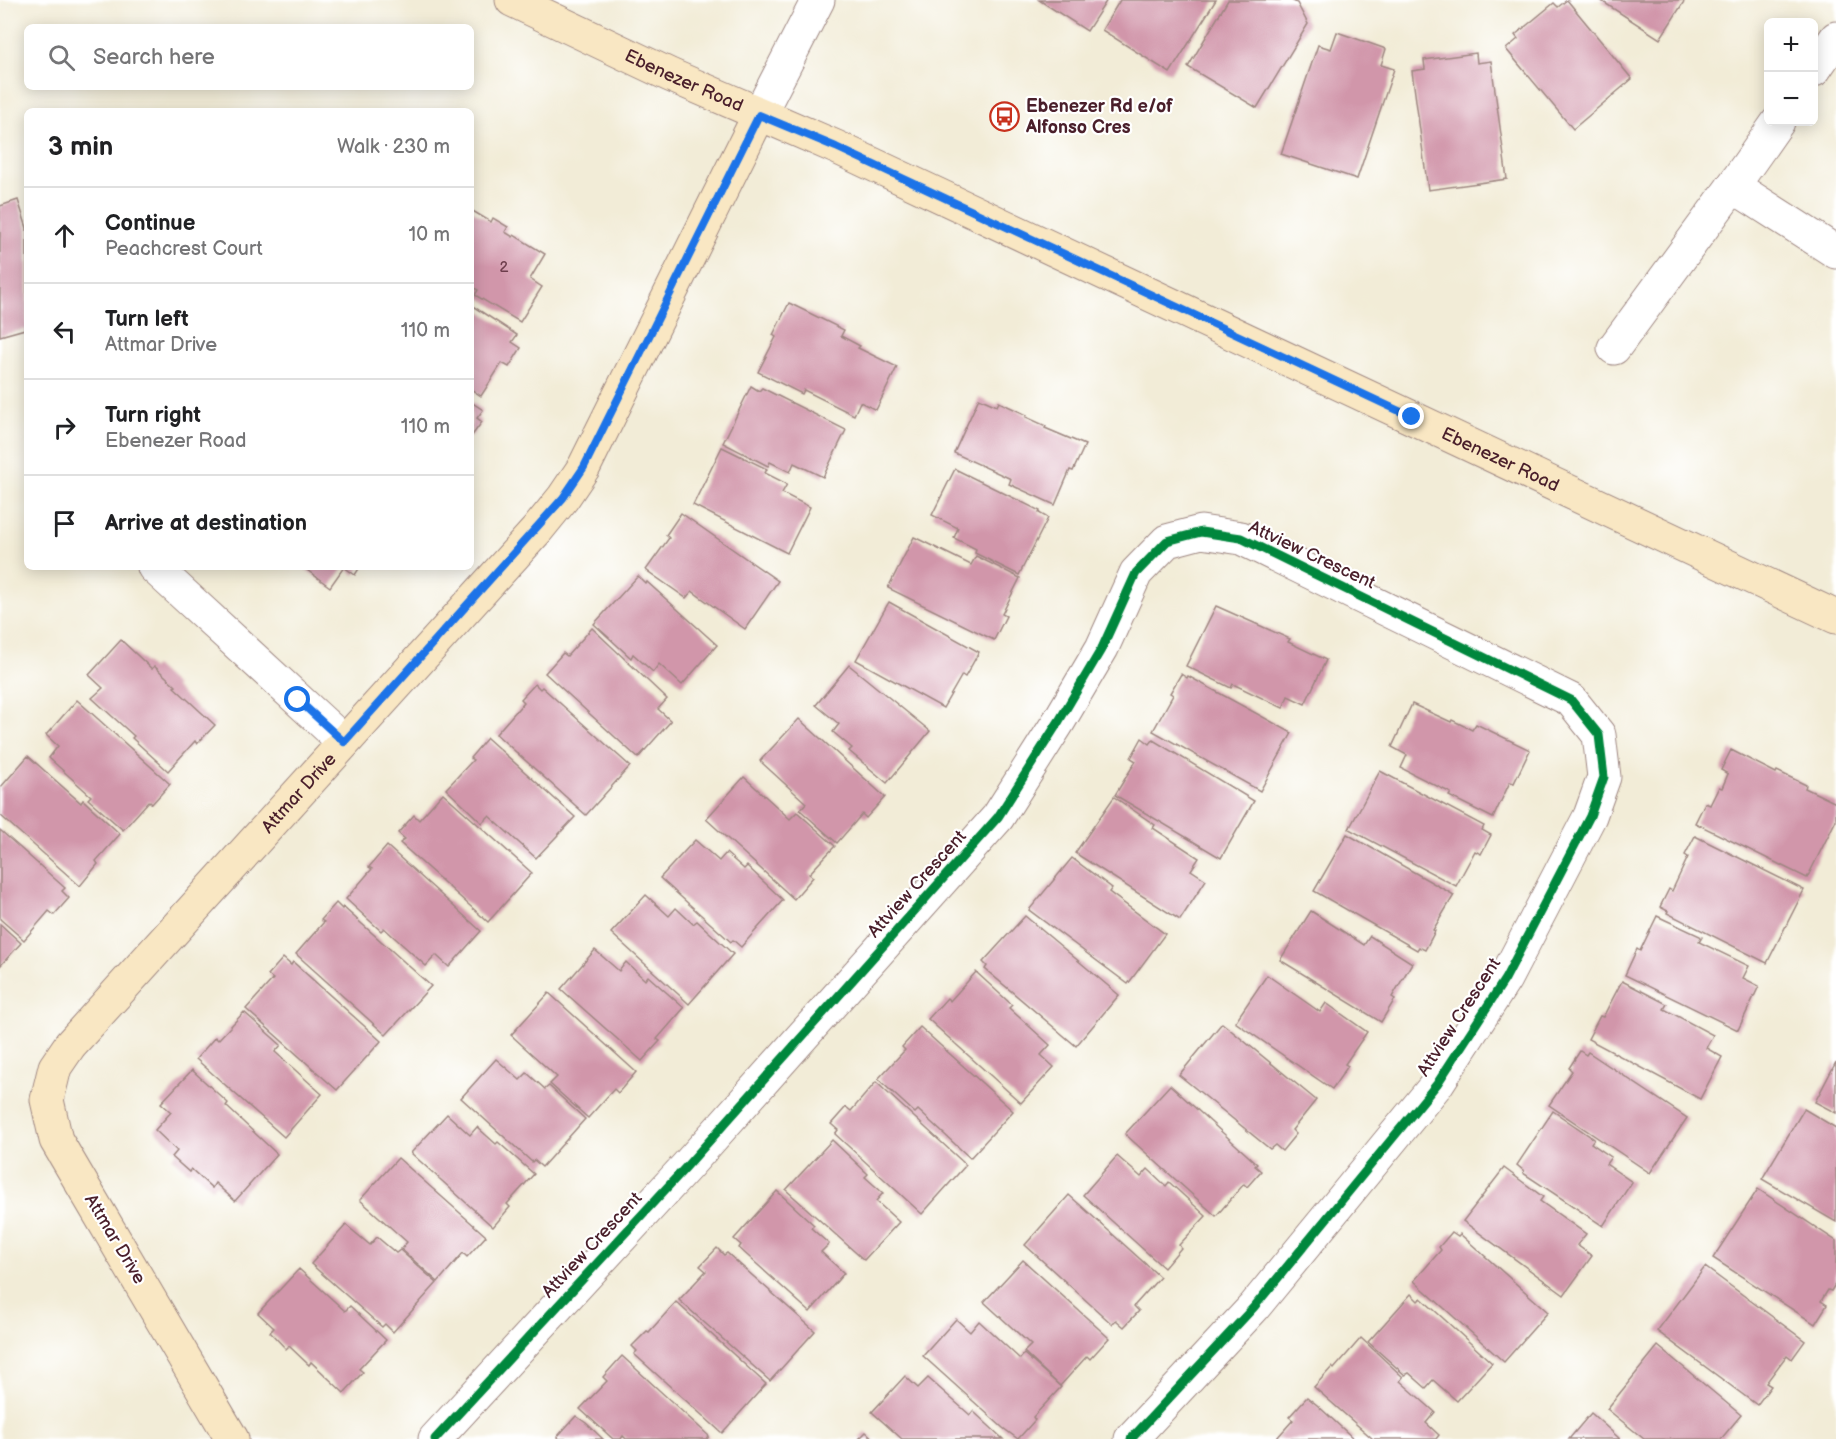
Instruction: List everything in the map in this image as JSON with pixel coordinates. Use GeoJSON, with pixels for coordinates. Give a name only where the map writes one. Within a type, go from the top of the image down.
{"type":"FeatureCollection","features":[{"type":"Feature","properties":{"kind":"street","name":"Ebenezer Road"},"geometry":{"type":"LineString","coordinates":[[512,0],[660,70],[857,157],[1836,617]]}},
{"type":"Feature","properties":{"kind":"street"},"geometry":{"type":"LineString","coordinates":[[759,115],[818,0]]}},
{"type":"Feature","properties":{"kind":"street"},"geometry":{"type":"LineString","coordinates":[[1818,64],[1836,38]]}},
{"type":"Feature","properties":{"kind":"street","name":"Attmar Drive"},"geometry":{"type":"LineString","coordinates":[[232,1439],[56,1140],[47,1100],[55,1067],[70,1045],[563,498],[584,467],[759,115]]}},
{"type":"Feature","properties":{"kind":"street"},"geometry":{"type":"LineString","coordinates":[[1614,348],[1775,126]]}},
{"type":"Feature","properties":{"kind":"street"},"geometry":{"type":"LineString","coordinates":[[1733,186],[1836,252]]}},
{"type":"Feature","properties":{"kind":"street","name":"Attview Crescent"},"geometry":{"type":"LineString","coordinates":[[435,1439],[686,1167],[998,818],[1102,648],[1136,573],[1167,541],[1201,532],[1241,538],[1571,700],[1599,735],[1604,777],[1590,816],[1504,980],[1437,1084],[1254,1307],[1131,1439]]}},
{"type":"Feature","properties":{"kind":"street"},"geometry":{"type":"LineString","coordinates":[[157,570],[344,742]]}},
{"type":"Feature","properties":{"kind":"building"},"geometry":{"type":"Polygon","coordinates":[[[1039,0],[1107,0],[1087,31],[1039,0]]]}},
{"type":"Feature","properties":{"kind":"building"},"geometry":{"type":"Polygon","coordinates":[[[1120,0],[1216,0],[1170,73],[1102,30],[1120,0]]]}},
{"type":"Feature","properties":{"kind":"building"},"geometry":{"type":"Polygon","coordinates":[[[1228,0],[1291,0],[1297,3],[1308,24],[1257,108],[1188,67],[1228,0]]]}},
{"type":"Feature","properties":{"kind":"building"},"geometry":{"type":"Polygon","coordinates":[[[1567,0],[1632,79],[1573,129],[1506,49],[1518,39],[1515,35],[1554,3],[1558,7],[1567,0]]]}},
{"type":"Feature","properties":{"kind":"building"},"geometry":{"type":"Polygon","coordinates":[[[1600,0],[1685,0],[1660,39],[1600,0]]]}},
{"type":"Feature","properties":{"kind":"building"},"geometry":{"type":"Polygon","coordinates":[[[1337,32],[1386,49],[1381,65],[1394,69],[1357,179],[1281,154],[1318,45],[1331,49],[1337,32]]]}},
{"type":"Feature","properties":{"kind":"building"},"geometry":{"type":"Polygon","coordinates":[[[1476,53],[1477,63],[1491,61],[1507,179],[1428,190],[1412,71],[1425,69],[1424,60],[1476,53]]]}},
{"type":"Feature","properties":{"kind":"building"},"geometry":{"type":"Polygon","coordinates":[[[18,200],[24,219],[24,329],[0,336],[0,206],[18,200]]]}},
{"type":"Feature","properties":{"kind":"building"},"geometry":{"type":"Polygon","coordinates":[[[474,212],[491,222],[493,218],[508,227],[505,232],[545,254],[530,279],[542,287],[520,322],[475,295],[478,290],[474,288],[474,212]]]}},
{"type":"Feature","properties":{"kind":"building"},"geometry":{"type":"Polygon","coordinates":[[[789,303],[844,330],[841,336],[860,346],[858,348],[897,367],[876,410],[860,402],[854,415],[804,390],[802,394],[758,372],[776,337],[773,335],[789,303]]]}},
{"type":"Feature","properties":{"kind":"building"},"geometry":{"type":"Polygon","coordinates":[[[474,307],[517,335],[512,342],[521,348],[509,367],[502,363],[481,396],[474,391],[474,307]]]}},
{"type":"Feature","properties":{"kind":"building"},"geometry":{"type":"Polygon","coordinates":[[[751,386],[759,391],[762,388],[846,430],[823,477],[794,463],[790,472],[770,462],[768,466],[723,443],[751,386]]]}},
{"type":"Feature","properties":{"kind":"building"},"geometry":{"type":"Polygon","coordinates":[[[979,398],[997,406],[999,402],[1027,415],[1026,417],[1046,426],[1045,428],[1085,445],[1073,471],[1070,470],[1055,505],[1009,484],[1011,479],[954,453],[979,398]]]}},
{"type":"Feature","properties":{"kind":"building"},"geometry":{"type":"Polygon","coordinates":[[[474,404],[483,410],[477,418],[482,422],[474,433],[474,404]]]}},
{"type":"Feature","properties":{"kind":"building"},"geometry":{"type":"Polygon","coordinates":[[[722,447],[767,469],[765,473],[787,484],[782,493],[810,507],[787,553],[693,505],[722,447]]]}},
{"type":"Feature","properties":{"kind":"building"},"geometry":{"type":"Polygon","coordinates":[[[955,469],[1040,511],[1039,513],[1048,518],[1019,575],[975,553],[976,549],[954,538],[958,528],[932,515],[955,469]]]}},
{"type":"Feature","properties":{"kind":"building"},"geometry":{"type":"Polygon","coordinates":[[[681,513],[778,581],[745,629],[692,591],[686,598],[646,570],[669,538],[666,535],[681,513]]]}},
{"type":"Feature","properties":{"kind":"building"},"geometry":{"type":"Polygon","coordinates":[[[914,537],[971,565],[976,556],[1020,578],[1002,614],[1006,616],[994,640],[888,588],[914,537]]]}},
{"type":"Feature","properties":{"kind":"building"},"geometry":{"type":"Polygon","coordinates":[[[307,570],[342,570],[330,587],[307,570]]]}},
{"type":"Feature","properties":{"kind":"building"},"geometry":{"type":"Polygon","coordinates":[[[348,570],[358,570],[355,575],[348,570]]]}},
{"type":"Feature","properties":{"kind":"building"},"geometry":{"type":"Polygon","coordinates":[[[638,576],[717,645],[682,685],[659,664],[653,672],[633,654],[631,658],[594,624],[638,576]]]}},
{"type":"Feature","properties":{"kind":"building"},"geometry":{"type":"Polygon","coordinates":[[[889,602],[979,652],[965,677],[962,675],[943,708],[856,660],[889,602]]]}},
{"type":"Feature","properties":{"kind":"building"},"geometry":{"type":"Polygon","coordinates":[[[1216,606],[1290,639],[1288,642],[1326,660],[1305,704],[1288,696],[1283,708],[1233,684],[1231,688],[1186,666],[1216,606]]]}},
{"type":"Feature","properties":{"kind":"building"},"geometry":{"type":"Polygon","coordinates":[[[592,628],[667,699],[658,709],[671,721],[638,758],[545,673],[563,653],[567,656],[592,628]]]}},
{"type":"Feature","properties":{"kind":"building"},"geometry":{"type":"Polygon","coordinates":[[[121,640],[152,669],[154,666],[215,725],[197,744],[195,741],[168,771],[92,698],[103,688],[89,675],[121,640]]]}},
{"type":"Feature","properties":{"kind":"building"},"geometry":{"type":"Polygon","coordinates":[[[849,665],[930,731],[887,783],[849,751],[852,748],[833,732],[839,724],[816,705],[849,665]]]}},
{"type":"Feature","properties":{"kind":"building"},"geometry":{"type":"Polygon","coordinates":[[[1181,674],[1292,733],[1260,791],[1153,731],[1173,695],[1170,693],[1181,674]]]}},
{"type":"Feature","properties":{"kind":"building"},"geometry":{"type":"Polygon","coordinates":[[[535,684],[540,689],[542,687],[630,766],[586,815],[496,734],[524,702],[521,699],[535,684]]]}},
{"type":"Feature","properties":{"kind":"building"},"geometry":{"type":"Polygon","coordinates":[[[77,700],[170,784],[152,804],[149,801],[123,830],[88,799],[91,796],[49,758],[58,746],[46,735],[77,700]]]}},
{"type":"Feature","properties":{"kind":"building"},"geometry":{"type":"Polygon","coordinates":[[[1412,704],[1472,730],[1476,724],[1530,750],[1514,783],[1510,782],[1493,818],[1449,796],[1451,793],[1401,768],[1407,755],[1392,747],[1412,704]]]}},
{"type":"Feature","properties":{"kind":"building"},"geometry":{"type":"Polygon","coordinates":[[[799,719],[885,797],[866,818],[862,814],[837,843],[800,810],[806,803],[760,761],[799,719]]]}},
{"type":"Feature","properties":{"kind":"building"},"geometry":{"type":"Polygon","coordinates":[[[487,738],[575,817],[536,858],[489,816],[482,823],[446,789],[473,760],[470,758],[487,738]]]}},
{"type":"Feature","properties":{"kind":"building"},"geometry":{"type":"Polygon","coordinates":[[[1142,738],[1150,744],[1153,740],[1254,801],[1221,858],[1115,795],[1136,761],[1131,758],[1142,738]]]}},
{"type":"Feature","properties":{"kind":"building"},"geometry":{"type":"Polygon","coordinates":[[[1731,750],[1776,773],[1777,771],[1806,785],[1805,788],[1836,803],[1836,820],[1807,878],[1695,823],[1705,803],[1710,805],[1719,787],[1722,788],[1728,774],[1721,770],[1731,750]]]}},
{"type":"Feature","properties":{"kind":"building"},"geometry":{"type":"Polygon","coordinates":[[[28,756],[81,803],[83,800],[120,834],[96,861],[98,864],[80,886],[0,815],[0,788],[28,756]]]}},
{"type":"Feature","properties":{"kind":"building"},"geometry":{"type":"Polygon","coordinates":[[[1380,771],[1484,826],[1482,830],[1491,835],[1481,854],[1475,851],[1456,886],[1349,829],[1380,771]]]}},
{"type":"Feature","properties":{"kind":"building"},"geometry":{"type":"Polygon","coordinates":[[[744,777],[790,819],[797,812],[835,846],[809,874],[813,877],[794,899],[706,819],[744,777]]]}},
{"type":"Feature","properties":{"kind":"building"},"geometry":{"type":"Polygon","coordinates":[[[443,793],[532,873],[488,922],[400,843],[405,839],[398,833],[414,815],[419,820],[443,793]]]}},
{"type":"Feature","properties":{"kind":"building"},"geometry":{"type":"Polygon","coordinates":[[[1114,797],[1155,825],[1153,828],[1199,858],[1191,870],[1206,880],[1180,920],[1075,853],[1114,797]]]}},
{"type":"Feature","properties":{"kind":"building"},"geometry":{"type":"Polygon","coordinates":[[[0,830],[65,888],[62,891],[69,898],[54,915],[49,911],[24,940],[0,919],[0,830]]]}},
{"type":"Feature","properties":{"kind":"building"},"geometry":{"type":"Polygon","coordinates":[[[1347,834],[1454,895],[1433,930],[1435,931],[1425,950],[1419,947],[1417,950],[1314,891],[1347,834]]]}},
{"type":"Feature","properties":{"kind":"building"},"geometry":{"type":"Polygon","coordinates":[[[1695,836],[1804,890],[1767,963],[1667,913],[1668,911],[1660,907],[1669,889],[1672,891],[1688,857],[1685,855],[1695,836]]]}},
{"type":"Feature","properties":{"kind":"building"},"geometry":{"type":"Polygon","coordinates":[[[695,840],[719,861],[726,853],[744,869],[747,866],[783,900],[741,947],[733,940],[731,942],[660,878],[695,840]]]}},
{"type":"Feature","properties":{"kind":"building"},"geometry":{"type":"Polygon","coordinates":[[[387,846],[481,931],[449,967],[436,955],[426,966],[384,928],[381,931],[346,899],[372,869],[369,867],[387,846]]]}},
{"type":"Feature","properties":{"kind":"building"},"geometry":{"type":"Polygon","coordinates":[[[1072,858],[1112,888],[1109,892],[1165,934],[1128,984],[1029,910],[1072,858]]]}},
{"type":"Feature","properties":{"kind":"building"},"geometry":{"type":"Polygon","coordinates":[[[646,895],[669,916],[676,908],[693,924],[697,921],[733,954],[689,1004],[611,933],[646,895]]]}},
{"type":"Feature","properties":{"kind":"building"},"geometry":{"type":"Polygon","coordinates":[[[336,903],[431,986],[386,1035],[296,954],[324,922],[321,920],[336,903]]]}},
{"type":"Feature","properties":{"kind":"building"},"geometry":{"type":"Polygon","coordinates":[[[1311,911],[1364,945],[1370,936],[1412,963],[1392,997],[1395,999],[1381,1022],[1280,960],[1311,911]]]}},
{"type":"Feature","properties":{"kind":"building"},"geometry":{"type":"Polygon","coordinates":[[[1025,916],[1119,995],[1076,1046],[985,969],[987,966],[983,962],[1025,916]]]}},
{"type":"Feature","properties":{"kind":"building"},"geometry":{"type":"Polygon","coordinates":[[[1657,916],[1702,937],[1699,942],[1749,966],[1743,978],[1759,986],[1738,1030],[1625,975],[1637,949],[1640,951],[1657,916]]]}},
{"type":"Feature","properties":{"kind":"building"},"geometry":{"type":"Polygon","coordinates":[[[0,924],[21,943],[0,966],[0,924]]]}},
{"type":"Feature","properties":{"kind":"building"},"geometry":{"type":"Polygon","coordinates":[[[595,950],[619,971],[626,962],[645,980],[648,976],[684,1008],[657,1039],[660,1041],[642,1061],[561,989],[595,950]]]}},
{"type":"Feature","properties":{"kind":"building"},"geometry":{"type":"Polygon","coordinates":[[[283,958],[291,965],[293,962],[381,1041],[337,1090],[246,1009],[273,979],[268,975],[283,958]]]}},
{"type":"Feature","properties":{"kind":"building"},"geometry":{"type":"Polygon","coordinates":[[[976,972],[1012,1005],[1009,1008],[1050,1045],[1041,1055],[1054,1067],[1021,1103],[928,1019],[947,998],[950,1001],[976,972]]]}},
{"type":"Feature","properties":{"kind":"building"},"geometry":{"type":"Polygon","coordinates":[[[1267,975],[1320,1012],[1326,1003],[1367,1032],[1345,1064],[1348,1066],[1332,1089],[1235,1022],[1267,975]]]}},
{"type":"Feature","properties":{"kind":"building"},"geometry":{"type":"Polygon","coordinates":[[[1622,981],[1667,1004],[1664,1009],[1713,1035],[1706,1048],[1722,1057],[1700,1099],[1588,1039],[1600,1016],[1603,1017],[1622,981]]]}},
{"type":"Feature","properties":{"kind":"building"},"geometry":{"type":"Polygon","coordinates":[[[549,993],[636,1072],[618,1093],[614,1089],[588,1118],[550,1084],[557,1077],[511,1035],[549,993]]]}},
{"type":"Feature","properties":{"kind":"building"},"geometry":{"type":"Polygon","coordinates":[[[244,1012],[281,1045],[275,1052],[322,1094],[284,1137],[196,1059],[215,1037],[218,1040],[244,1012]]]}},
{"type":"Feature","properties":{"kind":"building"},"geometry":{"type":"Polygon","coordinates":[[[1222,1023],[1316,1100],[1292,1130],[1296,1134],[1282,1151],[1275,1145],[1270,1149],[1179,1075],[1222,1023]]]}},
{"type":"Feature","properties":{"kind":"building"},"geometry":{"type":"Polygon","coordinates":[[[920,1027],[1013,1111],[970,1158],[918,1110],[915,1113],[878,1079],[905,1050],[902,1047],[920,1027]]]}},
{"type":"Feature","properties":{"kind":"building"},"geometry":{"type":"Polygon","coordinates":[[[1580,1051],[1586,1055],[1588,1052],[1687,1118],[1650,1173],[1549,1105],[1572,1071],[1569,1068],[1580,1051]]]}},
{"type":"Feature","properties":{"kind":"building"},"geometry":{"type":"Polygon","coordinates":[[[496,1059],[520,1080],[527,1073],[545,1089],[549,1086],[585,1119],[542,1167],[534,1160],[532,1162],[461,1098],[496,1059]]]}},
{"type":"Feature","properties":{"kind":"building"},"geometry":{"type":"Polygon","coordinates":[[[1836,1062],[1836,1113],[1815,1102],[1836,1062]]]}},
{"type":"Feature","properties":{"kind":"building"},"geometry":{"type":"Polygon","coordinates":[[[192,1070],[228,1103],[226,1106],[277,1154],[235,1201],[215,1183],[212,1188],[191,1169],[189,1172],[172,1157],[177,1151],[155,1130],[171,1112],[161,1103],[192,1070]]]}},
{"type":"Feature","properties":{"kind":"building"},"geometry":{"type":"Polygon","coordinates":[[[876,1082],[966,1165],[922,1214],[835,1134],[838,1130],[831,1124],[846,1107],[851,1111],[876,1082]]]}},
{"type":"Feature","properties":{"kind":"building"},"geometry":{"type":"Polygon","coordinates":[[[1170,1085],[1257,1164],[1255,1166],[1261,1171],[1247,1187],[1244,1184],[1216,1216],[1125,1134],[1170,1085]]]}},
{"type":"Feature","properties":{"kind":"building"},"geometry":{"type":"Polygon","coordinates":[[[1804,1109],[1836,1128],[1836,1222],[1762,1179],[1804,1109]]]}},
{"type":"Feature","properties":{"kind":"building"},"geometry":{"type":"Polygon","coordinates":[[[1553,1111],[1594,1139],[1591,1143],[1611,1157],[1606,1164],[1632,1182],[1603,1226],[1523,1173],[1524,1171],[1517,1165],[1553,1111]]]}},
{"type":"Feature","properties":{"kind":"building"},"geometry":{"type":"Polygon","coordinates":[[[447,1114],[470,1135],[477,1127],[534,1174],[507,1204],[510,1207],[493,1227],[411,1153],[447,1114]]]}},
{"type":"Feature","properties":{"kind":"building"},"geometry":{"type":"Polygon","coordinates":[[[832,1140],[868,1174],[865,1177],[883,1193],[876,1201],[899,1222],[864,1260],[786,1190],[832,1140]]]}},
{"type":"Feature","properties":{"kind":"building"},"geometry":{"type":"Polygon","coordinates":[[[1117,1156],[1141,1177],[1148,1169],[1166,1186],[1169,1182],[1206,1216],[1179,1245],[1181,1248],[1164,1268],[1083,1195],[1117,1156]]]}},
{"type":"Feature","properties":{"kind":"building"},"geometry":{"type":"Polygon","coordinates":[[[398,1158],[486,1236],[467,1257],[463,1253],[438,1282],[401,1249],[407,1242],[360,1200],[398,1158]]]}},
{"type":"Feature","properties":{"kind":"building"},"geometry":{"type":"Polygon","coordinates":[[[1504,1168],[1543,1197],[1540,1201],[1586,1234],[1577,1245],[1592,1256],[1564,1295],[1463,1221],[1504,1168]]]}},
{"type":"Feature","properties":{"kind":"building"},"geometry":{"type":"Polygon","coordinates":[[[1758,1189],[1836,1241],[1836,1283],[1821,1301],[1827,1305],[1815,1324],[1713,1258],[1758,1189]]]}},
{"type":"Feature","properties":{"kind":"building"},"geometry":{"type":"Polygon","coordinates":[[[777,1191],[814,1225],[811,1228],[829,1244],[821,1252],[844,1273],[810,1312],[739,1248],[741,1245],[734,1239],[777,1191]]]}},
{"type":"Feature","properties":{"kind":"building"},"geometry":{"type":"Polygon","coordinates":[[[1069,1195],[1160,1277],[1134,1306],[1139,1311],[1124,1327],[1116,1320],[1112,1324],[1025,1245],[1069,1195]]]}},
{"type":"Feature","properties":{"kind":"building"},"geometry":{"type":"Polygon","coordinates":[[[346,1225],[370,1245],[377,1237],[396,1253],[400,1250],[437,1283],[393,1332],[385,1324],[382,1327],[311,1264],[346,1225]]]}},
{"type":"Feature","properties":{"kind":"building"},"geometry":{"type":"Polygon","coordinates":[[[1452,1232],[1458,1236],[1460,1234],[1548,1312],[1504,1362],[1414,1281],[1441,1250],[1439,1247],[1452,1232]]]}},
{"type":"Feature","properties":{"kind":"building"},"geometry":{"type":"Polygon","coordinates":[[[717,1248],[724,1255],[727,1253],[815,1331],[770,1381],[679,1300],[706,1271],[700,1266],[717,1248]]]}},
{"type":"Feature","properties":{"kind":"building"},"geometry":{"type":"Polygon","coordinates":[[[1023,1260],[1109,1338],[1090,1359],[1087,1356],[1060,1386],[1024,1352],[1031,1345],[984,1302],[1023,1260]]]}},
{"type":"Feature","properties":{"kind":"building"},"geometry":{"type":"Polygon","coordinates":[[[1705,1267],[1805,1341],[1792,1359],[1787,1355],[1766,1383],[1771,1386],[1757,1405],[1657,1331],[1705,1267]]]}},
{"type":"Feature","properties":{"kind":"building"},"geometry":{"type":"Polygon","coordinates":[[[299,1269],[345,1311],[350,1306],[386,1340],[359,1369],[363,1372],[344,1393],[311,1362],[309,1365],[289,1346],[286,1349],[270,1332],[274,1328],[258,1313],[299,1269]]]}},
{"type":"Feature","properties":{"kind":"building"},"geometry":{"type":"Polygon","coordinates":[[[1411,1294],[1418,1301],[1421,1298],[1492,1363],[1457,1401],[1433,1380],[1426,1388],[1409,1373],[1405,1375],[1368,1342],[1411,1294]]]}},
{"type":"Feature","properties":{"kind":"building"},"geometry":{"type":"Polygon","coordinates":[[[676,1302],[766,1384],[722,1433],[634,1354],[637,1351],[632,1346],[647,1331],[649,1332],[676,1302]]]}},
{"type":"Feature","properties":{"kind":"building"},"geometry":{"type":"Polygon","coordinates":[[[956,1319],[970,1332],[979,1321],[1020,1359],[1024,1354],[1061,1387],[1033,1417],[1035,1420],[1018,1439],[923,1356],[956,1319]]]}},
{"type":"Feature","properties":{"kind":"building"},"geometry":{"type":"Polygon","coordinates":[[[1361,1338],[1403,1377],[1400,1381],[1435,1412],[1426,1423],[1439,1435],[1436,1439],[1373,1439],[1314,1387],[1332,1367],[1334,1369],[1361,1338]]]}},
{"type":"Feature","properties":{"kind":"building"},"geometry":{"type":"Polygon","coordinates":[[[1658,1346],[1741,1415],[1721,1439],[1644,1439],[1607,1409],[1658,1346]]]}},
{"type":"Feature","properties":{"kind":"building"},"geometry":{"type":"Polygon","coordinates":[[[622,1356],[709,1436],[707,1439],[626,1439],[623,1436],[621,1439],[613,1439],[580,1409],[607,1381],[603,1377],[622,1356]]]}},
{"type":"Feature","properties":{"kind":"building"},"geometry":{"type":"Polygon","coordinates":[[[905,1376],[918,1388],[928,1378],[970,1415],[973,1411],[1003,1439],[902,1439],[872,1412],[905,1376]]]}},
{"type":"Feature","properties":{"kind":"building"},"geometry":{"type":"Polygon","coordinates":[[[1307,1397],[1354,1439],[1276,1439],[1293,1420],[1289,1417],[1307,1397]]]}},
{"type":"Feature","properties":{"kind":"building"},"geometry":{"type":"Polygon","coordinates":[[[1591,1413],[1620,1439],[1569,1439],[1591,1413]]]}},
{"type":"Feature","properties":{"kind":"building"},"geometry":{"type":"Polygon","coordinates":[[[576,1416],[603,1439],[560,1439],[557,1437],[576,1416]]]}},
{"type":"Feature","properties":{"kind":"building"},"geometry":{"type":"Polygon","coordinates":[[[866,1432],[874,1439],[859,1439],[866,1432]]]}},
{"type":"Feature","properties":{"kind":"cycle path"},"geometry":{"type":"LineString","coordinates":[[435,1439],[686,1167],[998,817],[1102,648],[1136,573],[1167,541],[1201,532],[1241,538],[1571,700],[1599,735],[1604,777],[1590,816],[1505,979],[1437,1084],[1254,1307],[1131,1439]]}},
{"type":"Feature","properties":{"kind":"place","name":"Ebenezer Rd e/of Alfonso Cres"},"geometry":{"type":"Point","coordinates":[1005,116]}},
{"type":"Feature","properties":{"kind":"route"},"geometry":{"type":"LineString","coordinates":[[298,700],[344,742],[537,530],[563,498],[584,467],[759,115],[836,147],[1412,417]]}}]}
